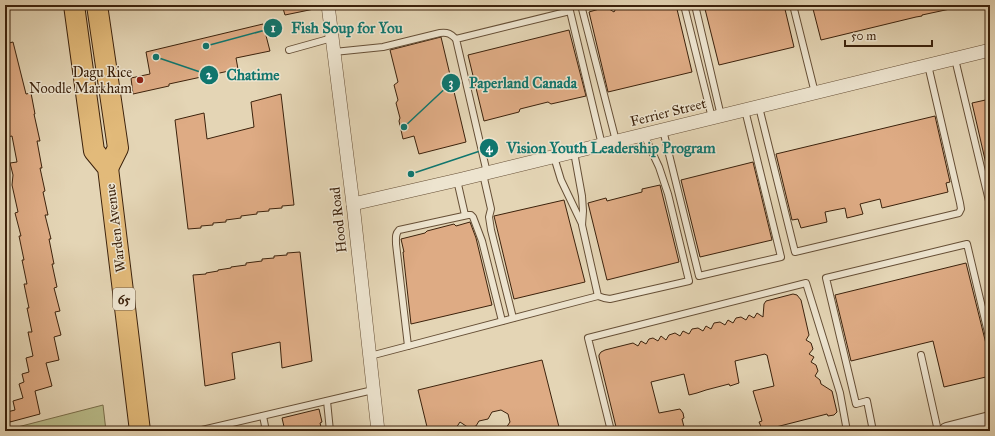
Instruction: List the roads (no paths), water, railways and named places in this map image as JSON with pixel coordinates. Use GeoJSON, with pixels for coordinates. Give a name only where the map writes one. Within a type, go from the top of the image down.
{"type":"FeatureCollection","features":[{"type":"Feature","properties":{"kind":"main road","name":"Warden Avenue"},"geometry":{"type":"LineString","coordinates":[[74,5],[94,151],[108,168],[140,431]]}},
{"type":"Feature","properties":{"kind":"main road","name":"Warden Avenue"},"geometry":{"type":"LineString","coordinates":[[97,5],[118,148],[108,168]]}},
{"type":"Feature","properties":{"kind":"street","name":"Hood Road"},"geometry":{"type":"LineString","coordinates":[[328,5],[353,204],[378,431]]}},
{"type":"Feature","properties":{"kind":"street","name":"Ferrier Street"},"geometry":{"type":"LineString","coordinates":[[353,204],[485,174],[990,50]]}},
{"type":"Feature","properties":{"kind":"street"},"geometry":{"type":"LineString","coordinates":[[947,431],[990,421]]}},
{"type":"Feature","properties":{"kind":"lane"},"geometry":{"type":"LineString","coordinates":[[581,5],[616,141]]}},
{"type":"Feature","properties":{"kind":"lane"},"geometry":{"type":"LineString","coordinates":[[684,5],[717,117]]}},
{"type":"Feature","properties":{"kind":"lane"},"geometry":{"type":"LineString","coordinates":[[695,5],[717,117]]}},
{"type":"Feature","properties":{"kind":"lane"},"geometry":{"type":"LineString","coordinates":[[792,5],[815,93]]}},
{"type":"Feature","properties":{"kind":"lane"},"geometry":{"type":"LineString","coordinates":[[456,39],[570,11],[602,145]]}},
{"type":"Feature","properties":{"kind":"lane"},"geometry":{"type":"LineString","coordinates":[[334,52],[383,47],[446,32],[456,39],[485,174],[491,209],[489,217],[491,230],[513,318]]}},
{"type":"Feature","properties":{"kind":"lane"},"geometry":{"type":"LineString","coordinates":[[289,50],[332,38]]}},
{"type":"Feature","properties":{"kind":"lane"},"geometry":{"type":"LineString","coordinates":[[955,59],[990,205]]}},
{"type":"Feature","properties":{"kind":"lane"},"geometry":{"type":"LineString","coordinates":[[759,106],[795,252],[959,213],[961,209],[960,203],[928,65]]}},
{"type":"Feature","properties":{"kind":"lane"},"geometry":{"type":"LineString","coordinates":[[369,356],[598,296],[610,299],[689,281],[699,276],[781,257],[745,110]]}},
{"type":"Feature","properties":{"kind":"lane"},"geometry":{"type":"LineString","coordinates":[[663,130],[699,276]]}},
{"type":"Feature","properties":{"kind":"lane"},"geometry":{"type":"LineString","coordinates":[[644,135],[659,167],[668,194],[689,281]]}},
{"type":"Feature","properties":{"kind":"lane"},"geometry":{"type":"LineString","coordinates":[[574,152],[582,196],[582,225]]}},
{"type":"Feature","properties":{"kind":"lane"},"geometry":{"type":"LineString","coordinates":[[554,156],[561,180],[582,225],[598,296]]}},
{"type":"Feature","properties":{"kind":"lane"},"geometry":{"type":"LineString","coordinates":[[457,180],[465,215]]}},
{"type":"Feature","properties":{"kind":"lane"},"geometry":{"type":"LineString","coordinates":[[408,346],[395,237],[396,232],[399,230],[465,215],[470,215],[473,217],[482,241],[502,321]]}},
{"type":"Feature","properties":{"kind":"lane"},"geometry":{"type":"LineString","coordinates":[[873,431],[867,401],[856,404],[826,278],[967,244],[990,341]]}},
{"type":"Feature","properties":{"kind":"lane"},"geometry":{"type":"LineString","coordinates":[[611,431],[588,338],[806,284],[840,393],[847,431]]}},
{"type":"Feature","properties":{"kind":"lane"},"geometry":{"type":"LineString","coordinates":[[921,355],[938,431]]}},
{"type":"Feature","properties":{"kind":"lane"},"geometry":{"type":"LineString","coordinates":[[202,431],[373,390]]}},
{"type":"Feature","properties":{"kind":"lane"},"geometry":{"type":"LineString","coordinates":[[326,401],[330,431]]}},
{"type":"Feature","properties":{"kind":"lane"},"geometry":{"type":"LineString","coordinates":[[263,416],[266,431]]}},
{"type":"Feature","properties":{"kind":"place","name":"Fish Soup for You"},"geometry":{"type":"Point","coordinates":[206,46]}},
{"type":"Feature","properties":{"kind":"place","name":"Chatime"},"geometry":{"type":"Point","coordinates":[156,57]}},
{"type":"Feature","properties":{"kind":"place","name":"Dagu Rice Noodle Markham"},"geometry":{"type":"Point","coordinates":[140,80]}},
{"type":"Feature","properties":{"kind":"place","name":"Paperland Canada"},"geometry":{"type":"Point","coordinates":[404,127]}},
{"type":"Feature","properties":{"kind":"place","name":"Vision Youth Leadership Program"},"geometry":{"type":"Point","coordinates":[411,174]}}]}
